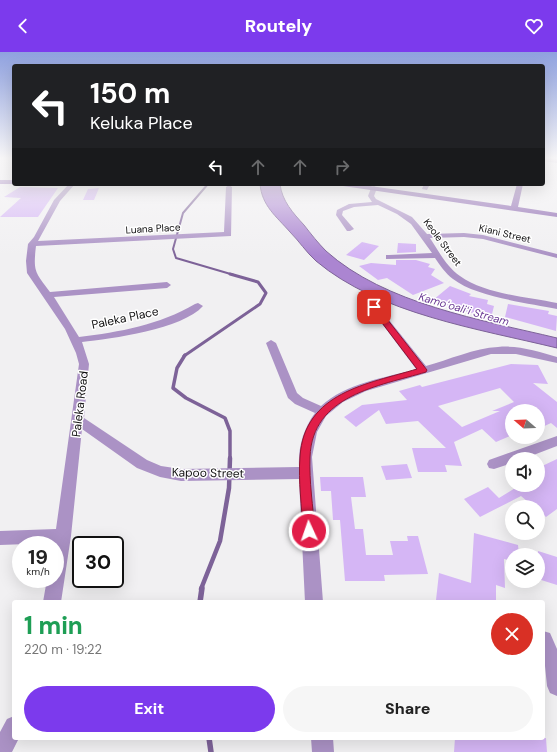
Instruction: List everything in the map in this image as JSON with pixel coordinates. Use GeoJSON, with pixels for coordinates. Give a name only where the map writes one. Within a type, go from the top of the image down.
{"type":"FeatureCollection","features":[{"type":"Feature","properties":{"kind":"main road"},"geometry":{"type":"LineString","coordinates":[[408,191],[515,206],[557,208]]}},
{"type":"Feature","properties":{"kind":"main road"},"geometry":{"type":"LineString","coordinates":[[443,191],[557,215]]}},
{"type":"Feature","properties":{"kind":"main road"},"geometry":{"type":"LineString","coordinates":[[515,206],[518,191]]}},
{"type":"Feature","properties":{"kind":"street","name":"Paleka Road"},"geometry":{"type":"LineString","coordinates":[[63,536],[78,420],[84,364],[83,355],[77,340],[31,273],[30,260],[32,244],[37,238],[57,200],[66,191]]}},
{"type":"Feature","properties":{"kind":"street","name":"Luana Place"},"geometry":{"type":"LineString","coordinates":[[32,244],[228,234],[229,191]]}},
{"type":"Feature","properties":{"kind":"street"},"geometry":{"type":"LineString","coordinates":[[374,191],[371,197],[378,202]]}},
{"type":"Feature","properties":{"kind":"street"},"geometry":{"type":"LineString","coordinates":[[350,229],[339,215],[340,210],[348,206],[369,205],[378,202]]}},
{"type":"Feature","properties":{"kind":"street","name":"Keole Street"},"geometry":{"type":"LineString","coordinates":[[378,202],[408,217],[415,223],[452,274],[472,286],[557,306]]}},
{"type":"Feature","properties":{"kind":"street","name":"Kiani Street"},"geometry":{"type":"LineString","coordinates":[[424,236],[464,235],[483,237],[557,256]]}},
{"type":"Feature","properties":{"kind":"street"},"geometry":{"type":"LineString","coordinates":[[389,257],[438,255]]}},
{"type":"Feature","properties":{"kind":"street"},"geometry":{"type":"LineString","coordinates":[[47,295],[167,285]]}},
{"type":"Feature","properties":{"kind":"street","name":"Paleka Place"},"geometry":{"type":"LineString","coordinates":[[77,340],[123,333],[162,324],[186,314],[198,306]]}},
{"type":"Feature","properties":{"kind":"street"},"geometry":{"type":"LineString","coordinates":[[374,307],[423,370]]}},
{"type":"Feature","properties":{"kind":"street"},"geometry":{"type":"LineString","coordinates":[[271,343],[292,395],[299,401],[323,412]]}},
{"type":"Feature","properties":{"kind":"street"},"geometry":{"type":"LineString","coordinates":[[314,600],[305,457],[308,438],[315,422],[323,412],[335,401],[352,391],[496,350],[520,351],[557,360]]}},
{"type":"Feature","properties":{"kind":"street","name":"Kapoo Street"},"geometry":{"type":"LineString","coordinates":[[78,420],[135,460],[151,468],[181,475],[306,474]]}},
{"type":"Feature","properties":{"kind":"street"},"geometry":{"type":"LineString","coordinates":[[494,464],[557,441]]}},
{"type":"Feature","properties":{"kind":"street"},"geometry":{"type":"LineString","coordinates":[[0,538],[12,538]]}},
{"type":"Feature","properties":{"kind":"street","name":"Paleka Road"},"geometry":{"type":"LineString","coordinates":[[52,600],[54,588]]}},
{"type":"Feature","properties":{"kind":"street"},"geometry":{"type":"LineString","coordinates":[[545,644],[555,665],[557,686]]}},
{"type":"Feature","properties":{"kind":"street"},"geometry":{"type":"LineString","coordinates":[[1,752],[12,730]]}},
{"type":"Feature","properties":{"kind":"street"},"geometry":{"type":"LineString","coordinates":[[322,740],[323,752]]}},
{"type":"Feature","properties":{"kind":"shaded area"},"geometry":{"type":"Polygon","coordinates":[[[261,191],[281,191],[296,216],[326,251],[350,269],[376,284],[405,297],[436,308],[467,317],[557,338],[557,348],[431,317],[399,307],[369,294],[341,279],[312,258],[270,210],[261,191]]]}},
{"type":"Feature","properties":{"kind":"building"},"geometry":{"type":"Polygon","coordinates":[[[14,191],[56,191],[38,217],[0,217],[21,198],[4,197],[14,191]]]}},
{"type":"Feature","properties":{"kind":"building"},"geometry":{"type":"Polygon","coordinates":[[[87,191],[98,191],[94,200],[83,200],[87,191]]]}},
{"type":"Feature","properties":{"kind":"building"},"geometry":{"type":"Polygon","coordinates":[[[362,242],[379,246],[364,260],[346,255],[362,242]]]}},
{"type":"Feature","properties":{"kind":"building"},"geometry":{"type":"Polygon","coordinates":[[[398,243],[416,244],[416,252],[397,253],[398,243]]]}},
{"type":"Feature","properties":{"kind":"building"},"geometry":{"type":"Polygon","coordinates":[[[396,260],[416,260],[430,264],[428,267],[435,269],[431,275],[444,283],[413,295],[387,278],[378,280],[359,266],[371,263],[396,265],[396,260]]]}},
{"type":"Feature","properties":{"kind":"building"},"geometry":{"type":"Polygon","coordinates":[[[450,286],[471,294],[469,296],[488,300],[487,304],[494,306],[491,318],[460,310],[433,300],[450,286]]]}},
{"type":"Feature","properties":{"kind":"building"},"geometry":{"type":"Polygon","coordinates":[[[508,304],[549,311],[548,314],[557,316],[556,331],[505,317],[508,304]]]}},
{"type":"Feature","properties":{"kind":"building"},"geometry":{"type":"Polygon","coordinates":[[[511,364],[538,365],[548,384],[533,383],[557,402],[557,428],[551,423],[545,426],[545,404],[509,404],[514,402],[500,388],[438,406],[462,427],[500,411],[492,411],[505,406],[505,438],[496,442],[482,429],[454,442],[462,466],[445,465],[447,472],[418,472],[412,448],[446,448],[418,421],[386,424],[379,410],[356,427],[344,417],[362,405],[407,400],[399,391],[420,385],[422,387],[511,364]]]}},
{"type":"Feature","properties":{"kind":"building"},"geometry":{"type":"Polygon","coordinates":[[[557,459],[557,509],[546,517],[545,500],[526,500],[521,496],[513,500],[505,500],[505,504],[480,517],[464,499],[488,487],[499,498],[509,492],[545,492],[545,465],[557,459]]]}},
{"type":"Feature","properties":{"kind":"building"},"geometry":{"type":"Polygon","coordinates":[[[407,464],[412,478],[386,480],[381,466],[407,464]]]}},
{"type":"Feature","properties":{"kind":"building"},"geometry":{"type":"Polygon","coordinates":[[[320,477],[363,477],[366,497],[351,497],[355,529],[363,529],[366,555],[393,555],[390,541],[408,541],[407,536],[418,536],[428,574],[384,575],[385,581],[345,581],[340,520],[333,520],[331,491],[321,491],[320,477]]]}},
{"type":"Feature","properties":{"kind":"building"},"geometry":{"type":"Polygon","coordinates":[[[474,533],[518,545],[518,548],[505,548],[505,588],[496,585],[496,600],[436,600],[439,573],[471,583],[474,533]]]}},
{"type":"Feature","properties":{"kind":"building"},"geometry":{"type":"Polygon","coordinates":[[[545,553],[557,557],[557,585],[545,581],[545,553]]]}},
{"type":"Feature","properties":{"kind":"building"},"geometry":{"type":"Polygon","coordinates":[[[546,738],[547,752],[454,752],[455,740],[545,740],[546,738]]]}},
{"type":"Feature","properties":{"kind":"waterway"},"geometry":{"type":"LineString","coordinates":[[202,191],[183,213],[173,249],[176,258],[234,275]]}},
{"type":"Feature","properties":{"kind":"waterway"},"geometry":{"type":"LineString","coordinates":[[185,356],[260,304],[266,293],[258,282],[230,274]]}},
{"type":"Feature","properties":{"kind":"waterway"},"geometry":{"type":"LineString","coordinates":[[185,356],[177,368],[173,388],[186,398],[225,418],[230,431],[230,458]]}},
{"type":"Feature","properties":{"kind":"waterway"},"geometry":{"type":"LineString","coordinates":[[201,589],[220,541],[229,488],[230,458]]}},
{"type":"Feature","properties":{"kind":"waterway"},"geometry":{"type":"LineString","coordinates":[[200,600],[202,588]]}},
{"type":"Feature","properties":{"kind":"waterway"},"geometry":{"type":"LineString","coordinates":[[209,740],[211,752]]}},
{"type":"Feature","properties":{"kind":"route"},"geometry":{"type":"LineString","coordinates":[[309,531],[305,457],[308,438],[315,422],[327,407],[352,391],[423,370],[374,307]]}},
{"type":"Feature","properties":{"kind":"water label","name":"Kamoʻoaliʻi Stream"},"geometry":{"type":"Point","coordinates":[464,309]}}]}
